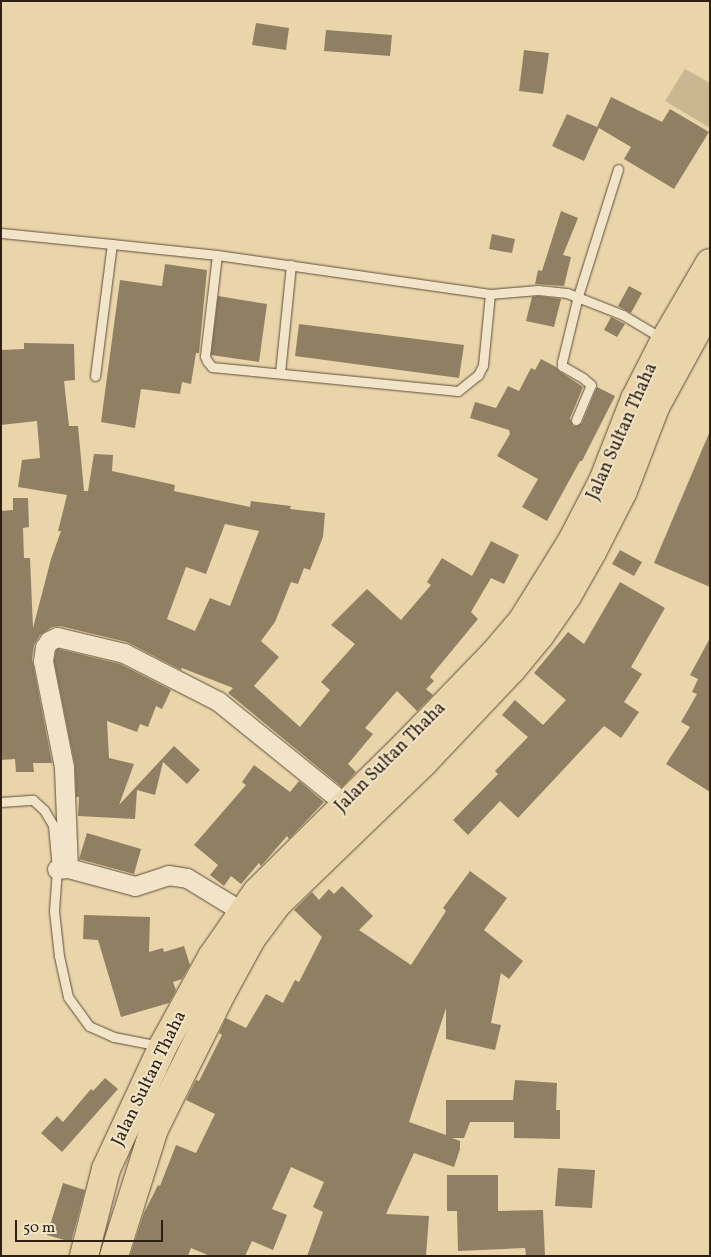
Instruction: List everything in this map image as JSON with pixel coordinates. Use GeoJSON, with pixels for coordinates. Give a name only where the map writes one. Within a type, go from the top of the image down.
{"type":"FeatureCollection","features":[{"type":"Feature","properties":{"kind":"highway","name":"Jalan Sultan Thaha"},"geometry":{"type":"LineString","coordinates":[[84,1256],[106,1169],[163,1046],[212,957],[257,892],[345,804],[414,754],[511,670],[540,635],[567,596],[623,491],[675,346],[710,263]]}},
{"type":"Feature","properties":{"kind":"highway","name":"Jalan Sultan Thaha"},"geometry":{"type":"LineString","coordinates":[[675,346],[710,306]]}},
{"type":"Feature","properties":{"kind":"highway","name":"Jalan Sultan Thaha"},"geometry":{"type":"LineString","coordinates":[[114,1256],[154,1129],[251,938],[277,904],[414,754]]}},
{"type":"Feature","properties":{"kind":"highway"},"geometry":{"type":"LineString","coordinates":[[163,1046],[190,1057]]}},
{"type":"Feature","properties":{"kind":"street"},"geometry":{"type":"LineString","coordinates":[[243,912],[187,878],[168,875],[135,886],[62,868],[64,767],[43,660],[45,647],[49,641],[57,637],[124,653],[218,702],[345,804]]}},
{"type":"Feature","properties":{"kind":"lane"},"geometry":{"type":"LineString","coordinates":[[576,420],[592,388],[591,384],[562,366],[578,296],[618,168]]}},
{"type":"Feature","properties":{"kind":"lane"},"geometry":{"type":"LineString","coordinates":[[1,233],[217,255],[490,294],[538,290],[578,296],[623,315],[675,346]]}},
{"type":"Feature","properties":{"kind":"lane"},"geometry":{"type":"LineString","coordinates":[[95,376],[112,244]]}},
{"type":"Feature","properties":{"kind":"lane"},"geometry":{"type":"LineString","coordinates":[[217,255],[206,361],[212,366],[458,391],[478,375],[483,366],[490,294]]}},
{"type":"Feature","properties":{"kind":"lane"},"geometry":{"type":"LineString","coordinates":[[280,373],[291,265]]}},
{"type":"Feature","properties":{"kind":"lane"},"geometry":{"type":"LineString","coordinates":[[1,802],[33,800],[44,810],[53,825],[62,868],[54,911],[59,956],[68,997],[89,1026],[114,1037],[163,1046]]}},
{"type":"Feature","properties":{"kind":"shaded area"},"geometry":{"type":"Polygon","coordinates":[[[685,69],[710,83],[710,128],[665,101],[685,69]]]}},
{"type":"Feature","properties":{"kind":"building"},"geometry":{"type":"Polygon","coordinates":[[[256,23],[289,28],[286,50],[252,45],[256,23]]]}},
{"type":"Feature","properties":{"kind":"building"},"geometry":{"type":"Polygon","coordinates":[[[326,30],[392,35],[390,56],[324,51],[326,30]]]}},
{"type":"Feature","properties":{"kind":"building"},"geometry":{"type":"Polygon","coordinates":[[[524,50],[549,53],[543,94],[519,91],[524,50]]]}},
{"type":"Feature","properties":{"kind":"building"},"geometry":{"type":"Polygon","coordinates":[[[611,97],[662,122],[670,109],[709,132],[674,189],[624,159],[631,147],[599,128],[584,161],[552,146],[567,114],[597,127],[611,97]]]}},
{"type":"Feature","properties":{"kind":"building"},"geometry":{"type":"Polygon","coordinates":[[[561,211],[578,218],[563,255],[571,257],[564,286],[535,284],[538,270],[542,271],[561,211]]]}},
{"type":"Feature","properties":{"kind":"building"},"geometry":{"type":"Polygon","coordinates":[[[492,234],[515,239],[512,253],[489,249],[492,234]]]}},
{"type":"Feature","properties":{"kind":"building"},"geometry":{"type":"Polygon","coordinates":[[[165,264],[207,270],[199,353],[196,353],[191,384],[182,382],[180,394],[141,389],[135,428],[101,422],[120,280],[162,286],[165,264]]]}},
{"type":"Feature","properties":{"kind":"building"},"geometry":{"type":"Polygon","coordinates":[[[629,286],[642,293],[631,313],[618,306],[629,286]]]}},
{"type":"Feature","properties":{"kind":"building"},"geometry":{"type":"Polygon","coordinates":[[[218,296],[267,304],[259,362],[211,355],[218,296]]]}},
{"type":"Feature","properties":{"kind":"building"},"geometry":{"type":"Polygon","coordinates":[[[532,297],[561,299],[554,327],[526,321],[532,297]]]}},
{"type":"Feature","properties":{"kind":"building"},"geometry":{"type":"Polygon","coordinates":[[[611,317],[625,324],[617,337],[604,330],[611,317]]]}},
{"type":"Feature","properties":{"kind":"building"},"geometry":{"type":"Polygon","coordinates":[[[299,324],[464,345],[459,378],[295,356],[299,324]]]}},
{"type":"Feature","properties":{"kind":"building"},"geometry":{"type":"Polygon","coordinates":[[[24,343],[74,344],[75,380],[64,381],[69,426],[78,426],[84,491],[88,491],[94,454],[113,455],[112,471],[175,485],[174,491],[250,507],[251,501],[291,506],[290,509],[325,513],[323,537],[310,570],[304,568],[298,584],[291,582],[275,622],[261,641],[279,657],[254,686],[300,727],[330,690],[321,682],[355,644],[331,625],[367,589],[401,620],[431,585],[427,582],[442,558],[472,576],[491,541],[519,555],[504,584],[491,578],[471,612],[478,619],[430,677],[434,681],[426,689],[433,695],[417,711],[397,691],[365,728],[373,734],[348,764],[356,772],[342,787],[228,693],[233,688],[182,668],[181,670],[127,642],[60,626],[52,627],[40,635],[34,645],[32,659],[52,763],[33,763],[34,772],[16,772],[15,759],[1,760],[1,511],[13,510],[13,498],[28,498],[29,527],[23,528],[24,558],[30,558],[33,628],[51,559],[61,531],[58,531],[67,495],[18,487],[22,460],[40,458],[37,421],[1,425],[1,350],[24,349],[24,343]],[[225,524],[206,574],[186,567],[167,619],[195,631],[210,598],[230,606],[259,531],[225,524]]]}},
{"type":"Feature","properties":{"kind":"building"},"geometry":{"type":"Polygon","coordinates":[[[541,359],[556,367],[583,387],[570,418],[573,426],[582,423],[597,387],[615,396],[582,461],[580,461],[547,521],[522,507],[538,479],[497,456],[510,434],[509,430],[470,418],[475,402],[496,408],[508,386],[519,391],[531,368],[535,370],[541,359]]]}},
{"type":"Feature","properties":{"kind":"building"},"geometry":{"type":"Polygon","coordinates":[[[710,431],[710,587],[654,563],[710,431]]]}},
{"type":"Feature","properties":{"kind":"building"},"geometry":{"type":"Polygon","coordinates":[[[620,550],[642,562],[634,576],[612,564],[620,550]]]}},
{"type":"Feature","properties":{"kind":"building"},"geometry":{"type":"Polygon","coordinates":[[[620,582],[665,608],[631,667],[642,674],[624,702],[639,712],[621,738],[604,726],[518,818],[500,801],[468,835],[453,820],[498,774],[495,771],[528,737],[502,715],[515,700],[543,725],[566,700],[534,673],[568,632],[584,644],[620,582]]]}},
{"type":"Feature","properties":{"kind":"building"},"geometry":{"type":"Polygon","coordinates":[[[710,638],[710,792],[666,764],[690,727],[681,722],[697,694],[692,692],[698,679],[690,675],[710,638]]]}},
{"type":"Feature","properties":{"kind":"building"},"geometry":{"type":"Polygon","coordinates":[[[58,649],[120,664],[171,690],[162,709],[156,706],[148,727],[140,724],[137,732],[107,721],[109,758],[134,764],[119,805],[174,746],[200,770],[187,784],[163,762],[155,795],[137,790],[135,819],[78,816],[79,797],[76,797],[75,765],[54,661],[58,649]]]}},
{"type":"Feature","properties":{"kind":"building"},"geometry":{"type":"Polygon","coordinates":[[[254,765],[290,792],[299,781],[324,802],[289,839],[287,836],[261,866],[259,863],[241,884],[231,876],[224,886],[210,875],[218,865],[194,845],[246,785],[242,782],[254,765]]]}},
{"type":"Feature","properties":{"kind":"building"},"geometry":{"type":"Polygon","coordinates":[[[87,833],[141,849],[134,874],[79,859],[87,833]]]}},
{"type":"Feature","properties":{"kind":"building"},"geometry":{"type":"Polygon","coordinates":[[[470,871],[507,898],[484,930],[523,961],[509,979],[501,973],[491,1023],[501,1025],[495,1050],[446,1039],[446,1008],[409,1122],[446,1135],[446,1100],[513,1100],[515,1080],[557,1083],[556,1110],[560,1110],[560,1139],[514,1138],[514,1122],[470,1122],[464,1138],[452,1138],[460,1141],[460,1149],[454,1167],[414,1153],[386,1214],[429,1216],[426,1256],[307,1256],[323,1212],[313,1207],[324,1182],[291,1167],[272,1209],[287,1215],[273,1250],[252,1241],[245,1256],[210,1256],[191,1248],[188,1256],[130,1256],[144,1213],[158,1185],[160,1186],[176,1145],[196,1153],[215,1114],[186,1100],[196,1080],[199,1081],[222,1035],[219,1033],[226,1018],[246,1028],[266,994],[283,1003],[295,980],[299,982],[322,937],[294,910],[312,892],[319,900],[329,889],[334,894],[342,886],[373,916],[359,930],[411,965],[446,911],[443,908],[470,871]]]}},
{"type":"Feature","properties":{"kind":"building"},"geometry":{"type":"Polygon","coordinates":[[[84,915],[150,917],[149,952],[163,948],[164,952],[184,946],[190,965],[182,979],[173,982],[176,990],[169,1003],[121,1017],[98,940],[83,939],[84,915]]]}},
{"type":"Feature","properties":{"kind":"building"},"geometry":{"type":"Polygon","coordinates":[[[105,1078],[118,1089],[62,1152],[41,1133],[57,1116],[63,1122],[91,1089],[93,1091],[105,1078]]]}},
{"type":"Feature","properties":{"kind":"building"},"geometry":{"type":"Polygon","coordinates":[[[558,1168],[595,1170],[592,1208],[555,1206],[558,1168]]]}},
{"type":"Feature","properties":{"kind":"building"},"geometry":{"type":"Polygon","coordinates":[[[447,1175],[498,1175],[498,1211],[543,1210],[545,1256],[526,1256],[525,1248],[458,1251],[457,1211],[447,1211],[447,1175]]]}},
{"type":"Feature","properties":{"kind":"building"},"geometry":{"type":"Polygon","coordinates":[[[63,1183],[85,1190],[71,1242],[47,1235],[63,1183]]]}}]}
